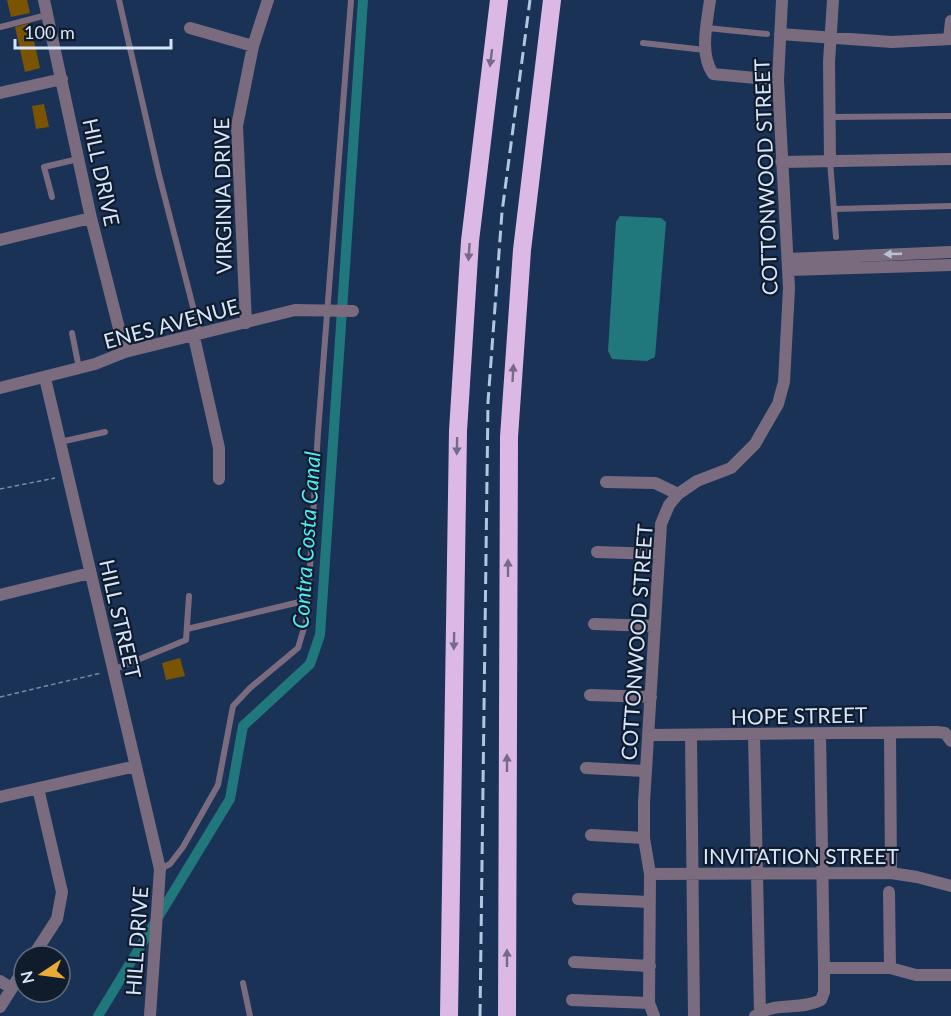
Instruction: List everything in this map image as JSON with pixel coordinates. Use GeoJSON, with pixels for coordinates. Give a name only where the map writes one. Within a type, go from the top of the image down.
{"type":"FeatureCollection","features":[{"type":"Feature","properties":{"kind":"highway"},"geometry":{"type":"LineString","coordinates":[[449,1016],[458,431],[470,241],[499,0]]}},
{"type":"Feature","properties":{"kind":"highway"},"geometry":{"type":"LineString","coordinates":[[507,1016],[510,426],[524,229],[552,0]]}},
{"type":"Feature","properties":{"kind":"street","name":"HILL DRIVE"},"geometry":{"type":"LineString","coordinates":[[44,0],[92,218],[125,352]]}},
{"type":"Feature","properties":{"kind":"street","name":"VIRGINIA DRIVE"},"geometry":{"type":"LineString","coordinates":[[246,323],[237,126],[253,46],[268,0]]}},
{"type":"Feature","properties":{"kind":"street"},"geometry":{"type":"LineString","coordinates":[[710,0],[705,50],[706,63],[713,74],[778,80]]}},
{"type":"Feature","properties":{"kind":"street","name":"COTTONWOOD STREET"},"geometry":{"type":"LineString","coordinates":[[654,1016],[649,1003],[650,874],[644,838],[645,771],[661,524],[669,505],[678,494],[697,482],[731,468],[754,444],[778,404],[784,382],[789,264],[781,162],[778,80],[783,0]]}},
{"type":"Feature","properties":{"kind":"street"},"geometry":{"type":"LineString","coordinates":[[830,161],[830,40],[833,0]]}},
{"type":"Feature","properties":{"kind":"street"},"geometry":{"type":"LineString","coordinates":[[780,34],[830,40],[892,42],[950,39],[951,21]]}},
{"type":"Feature","properties":{"kind":"street"},"geometry":{"type":"LineString","coordinates":[[190,28],[253,46]]}},
{"type":"Feature","properties":{"kind":"street"},"geometry":{"type":"LineString","coordinates":[[0,93],[62,79]]}},
{"type":"Feature","properties":{"kind":"street"},"geometry":{"type":"LineString","coordinates":[[781,162],[951,159]]}},
{"type":"Feature","properties":{"kind":"street"},"geometry":{"type":"LineString","coordinates":[[0,240],[92,218]]}},
{"type":"Feature","properties":{"kind":"street"},"geometry":{"type":"LineString","coordinates":[[789,264],[951,252]]}},
{"type":"Feature","properties":{"kind":"street"},"geometry":{"type":"LineString","coordinates":[[789,264],[951,265]]}},
{"type":"Feature","properties":{"kind":"street","name":"ENES AVENUE"},"geometry":{"type":"LineString","coordinates":[[0,388],[80,368],[125,352],[296,310],[353,311]]}},
{"type":"Feature","properties":{"kind":"street"},"geometry":{"type":"LineString","coordinates":[[197,336],[219,448],[219,480]]}},
{"type":"Feature","properties":{"kind":"street","name":"HILL STREET"},"geometry":{"type":"LineString","coordinates":[[45,378],[160,869]]}},
{"type":"Feature","properties":{"kind":"street"},"geometry":{"type":"LineString","coordinates":[[606,482],[655,483],[678,494]]}},
{"type":"Feature","properties":{"kind":"street"},"geometry":{"type":"LineString","coordinates":[[597,552],[658,554]]}},
{"type":"Feature","properties":{"kind":"street"},"geometry":{"type":"LineString","coordinates":[[0,595],[90,573]]}},
{"type":"Feature","properties":{"kind":"street"},"geometry":{"type":"LineString","coordinates":[[594,624],[654,626]]}},
{"type":"Feature","properties":{"kind":"street"},"geometry":{"type":"LineString","coordinates":[[590,695],[651,697]]}},
{"type":"Feature","properties":{"kind":"street","name":"HOPE STREET"},"geometry":{"type":"LineString","coordinates":[[649,735],[937,732],[950,738]]}},
{"type":"Feature","properties":{"kind":"street"},"geometry":{"type":"LineString","coordinates":[[890,733],[891,873]]}},
{"type":"Feature","properties":{"kind":"street"},"geometry":{"type":"LineString","coordinates":[[754,734],[757,1014],[778,1006],[810,1005],[821,1000],[824,992],[820,734]]}},
{"type":"Feature","properties":{"kind":"street"},"geometry":{"type":"LineString","coordinates":[[691,735],[694,1016]]}},
{"type":"Feature","properties":{"kind":"street"},"geometry":{"type":"LineString","coordinates":[[0,797],[136,766]]}},
{"type":"Feature","properties":{"kind":"street"},"geometry":{"type":"LineString","coordinates":[[586,768],[645,771]]}},
{"type":"Feature","properties":{"kind":"street"},"geometry":{"type":"LineString","coordinates":[[38,788],[62,892],[57,919],[41,944]]}},
{"type":"Feature","properties":{"kind":"street"},"geometry":{"type":"LineString","coordinates":[[591,835],[644,838]]}},
{"type":"Feature","properties":{"kind":"street","name":"HILL DRIVE"},"geometry":{"type":"LineString","coordinates":[[150,1016],[160,869]]}},
{"type":"Feature","properties":{"kind":"street","name":"INVITATION STREET"},"geometry":{"type":"LineString","coordinates":[[650,874],[891,873],[951,886]]}},
{"type":"Feature","properties":{"kind":"street"},"geometry":{"type":"LineString","coordinates":[[889,892],[890,968]]}},
{"type":"Feature","properties":{"kind":"street"},"geometry":{"type":"LineString","coordinates":[[578,899],[650,902]]}},
{"type":"Feature","properties":{"kind":"street"},"geometry":{"type":"LineString","coordinates":[[574,962],[650,966]]}},
{"type":"Feature","properties":{"kind":"street"},"geometry":{"type":"LineString","coordinates":[[824,968],[890,968],[916,975],[951,975]]}},
{"type":"Feature","properties":{"kind":"street"},"geometry":{"type":"LineString","coordinates":[[0,981],[11,988],[0,1007]]}},
{"type":"Feature","properties":{"kind":"street"},"geometry":{"type":"LineString","coordinates":[[572,1000],[649,1003]]}},
{"type":"Feature","properties":{"kind":"lane"},"geometry":{"type":"LineString","coordinates":[[119,0],[197,336]]}},
{"type":"Feature","properties":{"kind":"lane"},"geometry":{"type":"LineString","coordinates":[[160,869],[170,864],[183,847],[218,785],[233,706],[250,688],[298,648],[307,618],[327,309],[351,0]]}},
{"type":"Feature","properties":{"kind":"lane"},"geometry":{"type":"LineString","coordinates":[[0,27],[47,15]]}},
{"type":"Feature","properties":{"kind":"lane"},"geometry":{"type":"LineString","coordinates":[[707,28],[767,34]]}},
{"type":"Feature","properties":{"kind":"lane"},"geometry":{"type":"LineString","coordinates":[[643,43],[705,50]]}},
{"type":"Feature","properties":{"kind":"lane"},"geometry":{"type":"LineString","coordinates":[[829,117],[951,116]]}},
{"type":"Feature","properties":{"kind":"lane"},"geometry":{"type":"LineString","coordinates":[[52,197],[44,167],[79,159]]}},
{"type":"Feature","properties":{"kind":"lane"},"geometry":{"type":"LineString","coordinates":[[830,161],[836,237]]}},
{"type":"Feature","properties":{"kind":"lane"},"geometry":{"type":"LineString","coordinates":[[834,209],[951,206]]}},
{"type":"Feature","properties":{"kind":"lane"},"geometry":{"type":"LineString","coordinates":[[72,333],[80,368]]}},
{"type":"Feature","properties":{"kind":"lane"},"geometry":{"type":"LineString","coordinates":[[60,442],[105,432]]}},
{"type":"Feature","properties":{"kind":"lane"},"geometry":{"type":"LineString","coordinates":[[113,670],[186,640],[189,596]]}},
{"type":"Feature","properties":{"kind":"lane"},"geometry":{"type":"LineString","coordinates":[[187,629],[308,600]]}},
{"type":"Feature","properties":{"kind":"lane"},"geometry":{"type":"LineString","coordinates":[[243,983],[250,1016]]}},
{"type":"Feature","properties":{"kind":"path"},"geometry":{"type":"LineString","coordinates":[[0,489],[68,475]]}},
{"type":"Feature","properties":{"kind":"path"},"geometry":{"type":"LineString","coordinates":[[0,696],[113,670]]}},
{"type":"Feature","properties":{"kind":"shaded area"},"geometry":{"type":"Polygon","coordinates":[[[620,216],[661,218],[666,222],[655,357],[647,361],[612,359],[608,351],[616,222],[620,216]]]}},
{"type":"Feature","properties":{"kind":"building"},"geometry":{"type":"Polygon","coordinates":[[[7,0],[27,0],[30,13],[11,17],[7,0]]]}},
{"type":"Feature","properties":{"kind":"building"},"geometry":{"type":"Polygon","coordinates":[[[30,23],[40,68],[25,72],[15,27],[30,23]]]}},
{"type":"Feature","properties":{"kind":"building"},"geometry":{"type":"Polygon","coordinates":[[[44,104],[49,127],[36,129],[32,106],[44,104]]]}},
{"type":"Feature","properties":{"kind":"building"},"geometry":{"type":"Polygon","coordinates":[[[180,658],[185,676],[166,680],[162,663],[180,658]]]}},
{"type":"Feature","properties":{"kind":"waterway","name":"Contra Costa Canal"},"geometry":{"type":"LineString","coordinates":[[98,1016],[230,799],[243,726],[310,664],[320,635],[363,0]]}},
{"type":"Feature","properties":{"kind":"railway"},"geometry":{"type":"LineString","coordinates":[[480,1016],[488,402],[502,212],[530,0]]}}]}
